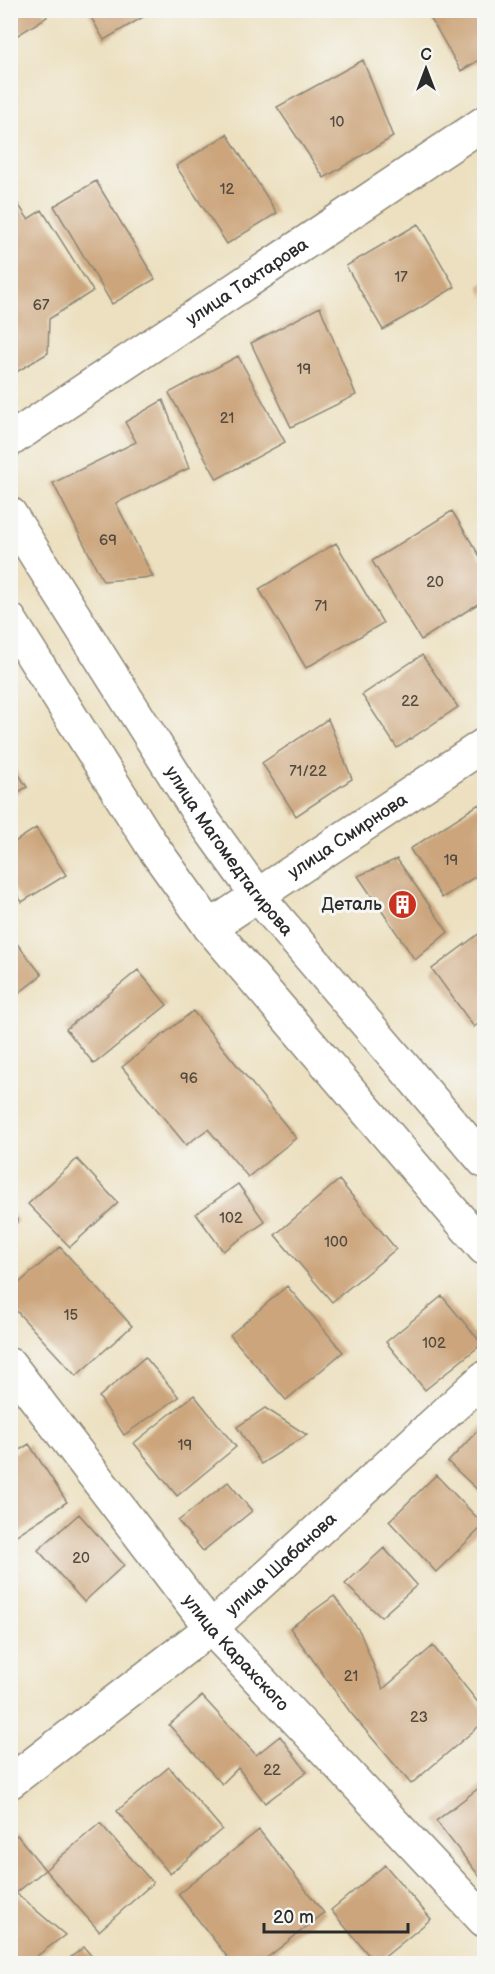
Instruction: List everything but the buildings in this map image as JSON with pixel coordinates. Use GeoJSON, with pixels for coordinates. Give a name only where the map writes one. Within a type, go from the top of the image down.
{"type":"FeatureCollection","features":[{"type":"Feature","properties":{"kind":"street","name":"улица Тахтарова"},"geometry":{"type":"LineString","coordinates":[[10,440],[484,123]]}},
{"type":"Feature","properties":{"kind":"street","name":"улица Магомедтагирова"},"geometry":{"type":"LineString","coordinates":[[10,514],[201,817],[257,895],[484,1161]]}},
{"type":"Feature","properties":{"kind":"street"},"geometry":{"type":"LineString","coordinates":[[10,620],[153,848],[210,927],[484,1248]]}},
{"type":"Feature","properties":{"kind":"street","name":"улица Смирнова"},"geometry":{"type":"LineString","coordinates":[[210,927],[484,745]]}},
{"type":"Feature","properties":{"kind":"street","name":"улица Карахского"},"geometry":{"type":"LineString","coordinates":[[10,1365],[211,1628],[484,1920]]}},
{"type":"Feature","properties":{"kind":"street","name":"улица Шабанова"},"geometry":{"type":"LineString","coordinates":[[10,1782],[211,1628],[484,1378]]}},
{"type":"Feature","properties":{"kind":"place","name":"Деталь"},"geometry":{"type":"Point","coordinates":[403,904]}}]}
